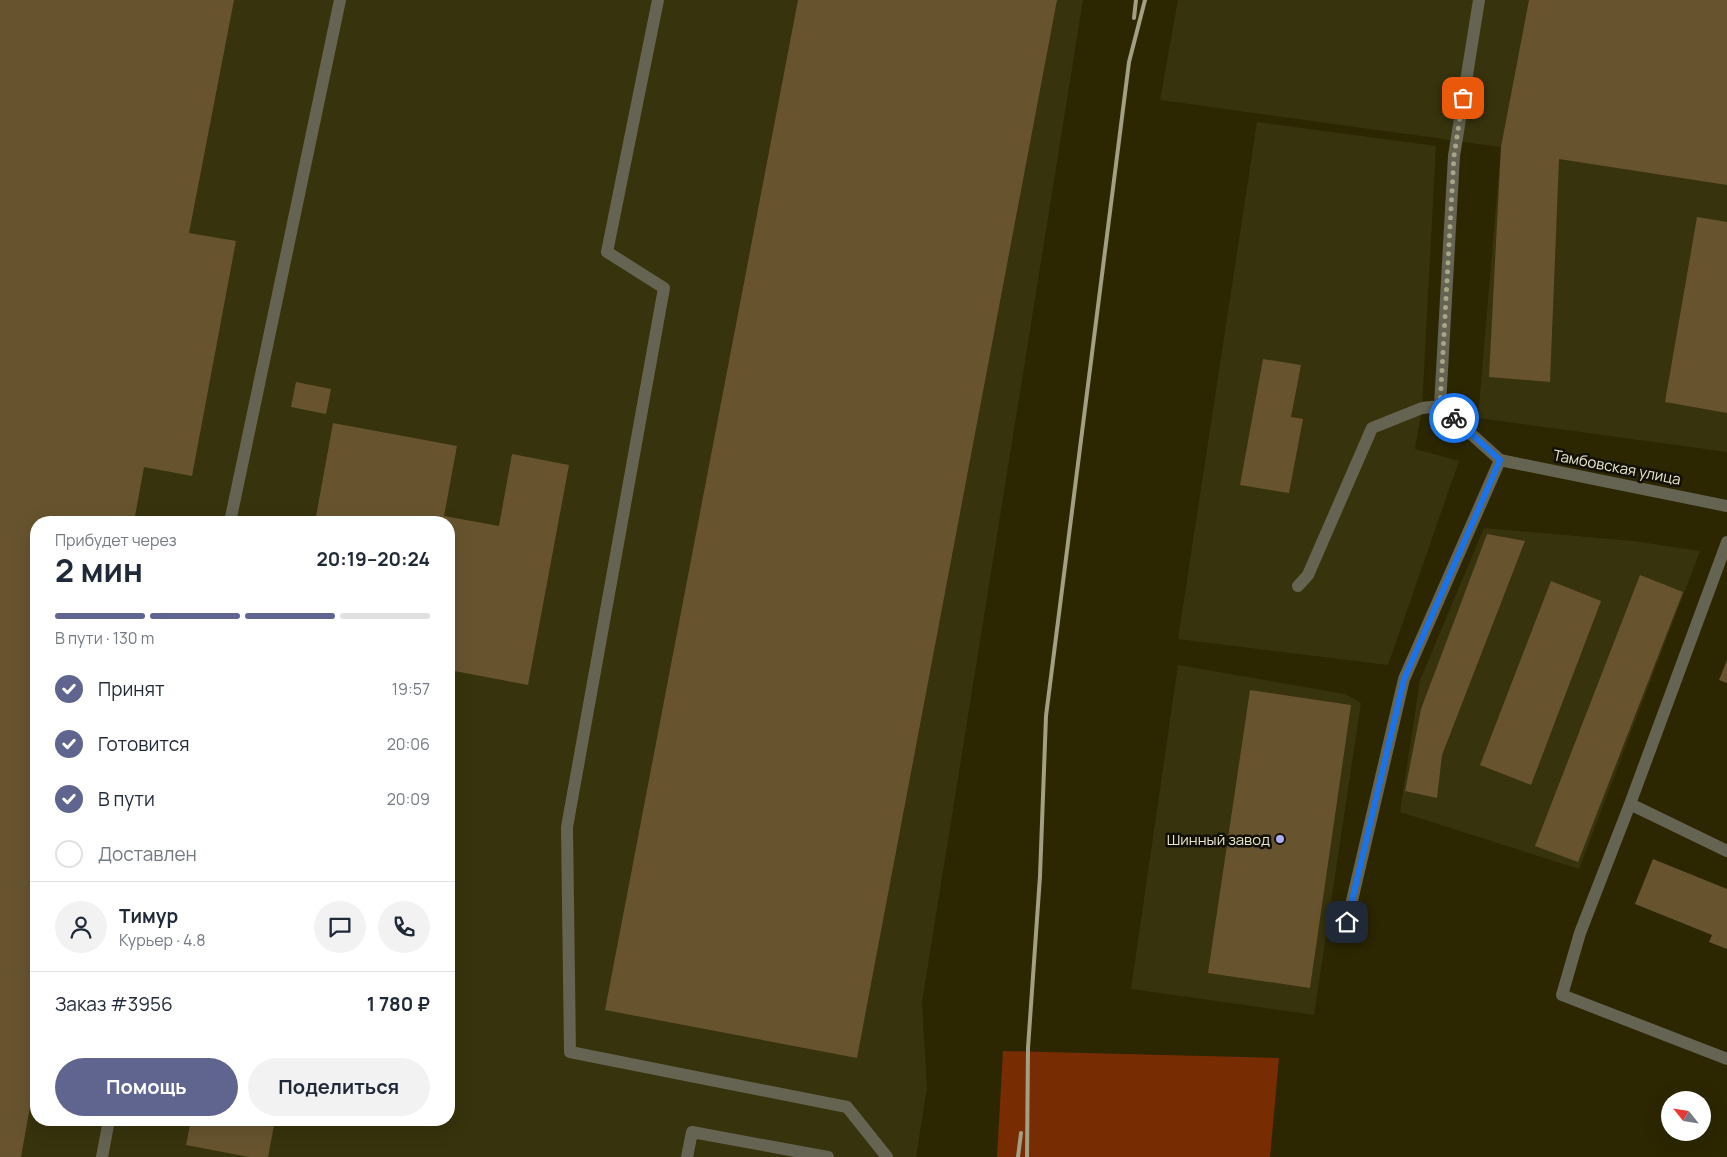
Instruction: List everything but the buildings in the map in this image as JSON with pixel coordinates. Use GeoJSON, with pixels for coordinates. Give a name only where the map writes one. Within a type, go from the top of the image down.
{"type":"FeatureCollection","features":[{"type":"Feature","properties":{"kind":"street"},"geometry":{"type":"LineString","coordinates":[[231,516],[340,0]]}},
{"type":"Feature","properties":{"kind":"street"},"geometry":{"type":"LineString","coordinates":[[658,0],[607,252],[664,288],[567,827],[570,1052],[847,1107],[887,1157]]}},
{"type":"Feature","properties":{"kind":"street"},"geometry":{"type":"LineString","coordinates":[[1440,406],[1454,156],[1478,0]]}},
{"type":"Feature","properties":{"kind":"street"},"geometry":{"type":"LineString","coordinates":[[1298,586],[1308,575],[1372,428],[1422,408],[1440,406],[1500,460],[1404,679],[1347,922]]}},
{"type":"Feature","properties":{"kind":"street","name":"Тамбовская улица"},"geometry":{"type":"LineString","coordinates":[[1500,460],[1727,506]]}},
{"type":"Feature","properties":{"kind":"street"},"geometry":{"type":"LineString","coordinates":[[1727,542],[1580,933],[1562,995],[1727,1059]]}},
{"type":"Feature","properties":{"kind":"street"},"geometry":{"type":"LineString","coordinates":[[1630,804],[1727,851]]}},
{"type":"Feature","properties":{"kind":"street"},"geometry":{"type":"LineString","coordinates":[[102,1157],[108,1126]]}},
{"type":"Feature","properties":{"kind":"street"},"geometry":{"type":"LineString","coordinates":[[687,1157],[692,1132],[828,1157]]}},
{"type":"Feature","properties":{"kind":"shaded area"},"geometry":{"type":"Polygon","coordinates":[[[0,0],[1083,0],[922,1002],[927,1088],[916,1157],[0,1157],[0,0]]]}},
{"type":"Feature","properties":{"kind":"shaded area"},"geometry":{"type":"Polygon","coordinates":[[[1178,0],[1727,0],[1727,452],[1478,418],[1501,147],[1160,100],[1178,0]]]}},
{"type":"Feature","properties":{"kind":"shaded area"},"geometry":{"type":"Polygon","coordinates":[[[1257,122],[1436,146],[1422,408],[1415,449],[1459,461],[1388,665],[1178,639],[1257,122]]]}},
{"type":"Feature","properties":{"kind":"shaded area"},"geometry":{"type":"Polygon","coordinates":[[[1484,528],[1633,541],[1700,551],[1579,869],[1400,812],[1420,680],[1484,528]]]}},
{"type":"Feature","properties":{"kind":"shaded area"},"geometry":{"type":"Polygon","coordinates":[[[1178,665],[1345,694],[1361,703],[1314,1015],[1131,989],[1178,665]]]}},
{"type":"Feature","properties":{"kind":"shaded area"},"geometry":{"type":"Polygon","coordinates":[[[1003,1051],[1279,1058],[1270,1157],[997,1157],[1003,1051]]]}},
{"type":"Feature","properties":{"kind":"railway"},"geometry":{"type":"LineString","coordinates":[[1134,18],[1136,0]]}},
{"type":"Feature","properties":{"kind":"railway"},"geometry":{"type":"LineString","coordinates":[[1027,1157],[1028,1048],[1040,876],[1046,716],[1129,62],[1145,0]]}},
{"type":"Feature","properties":{"kind":"railway"},"geometry":{"type":"LineString","coordinates":[[1018,1157],[1021,1133]]}},
{"type":"Feature","properties":{"kind":"way so far"},"geometry":{"type":"LineString","coordinates":[[1454,418],[1440,406],[1454,156],[1463,98]]}},
{"type":"Feature","properties":{"kind":"place","name":"Шинный завод"},"geometry":{"type":"Point","coordinates":[1280,839]}},
{"type":"Feature","properties":{"kind":"route"},"geometry":{"type":"LineString","coordinates":[[1347,922],[1404,679],[1500,460],[1454,418]]}}]}
